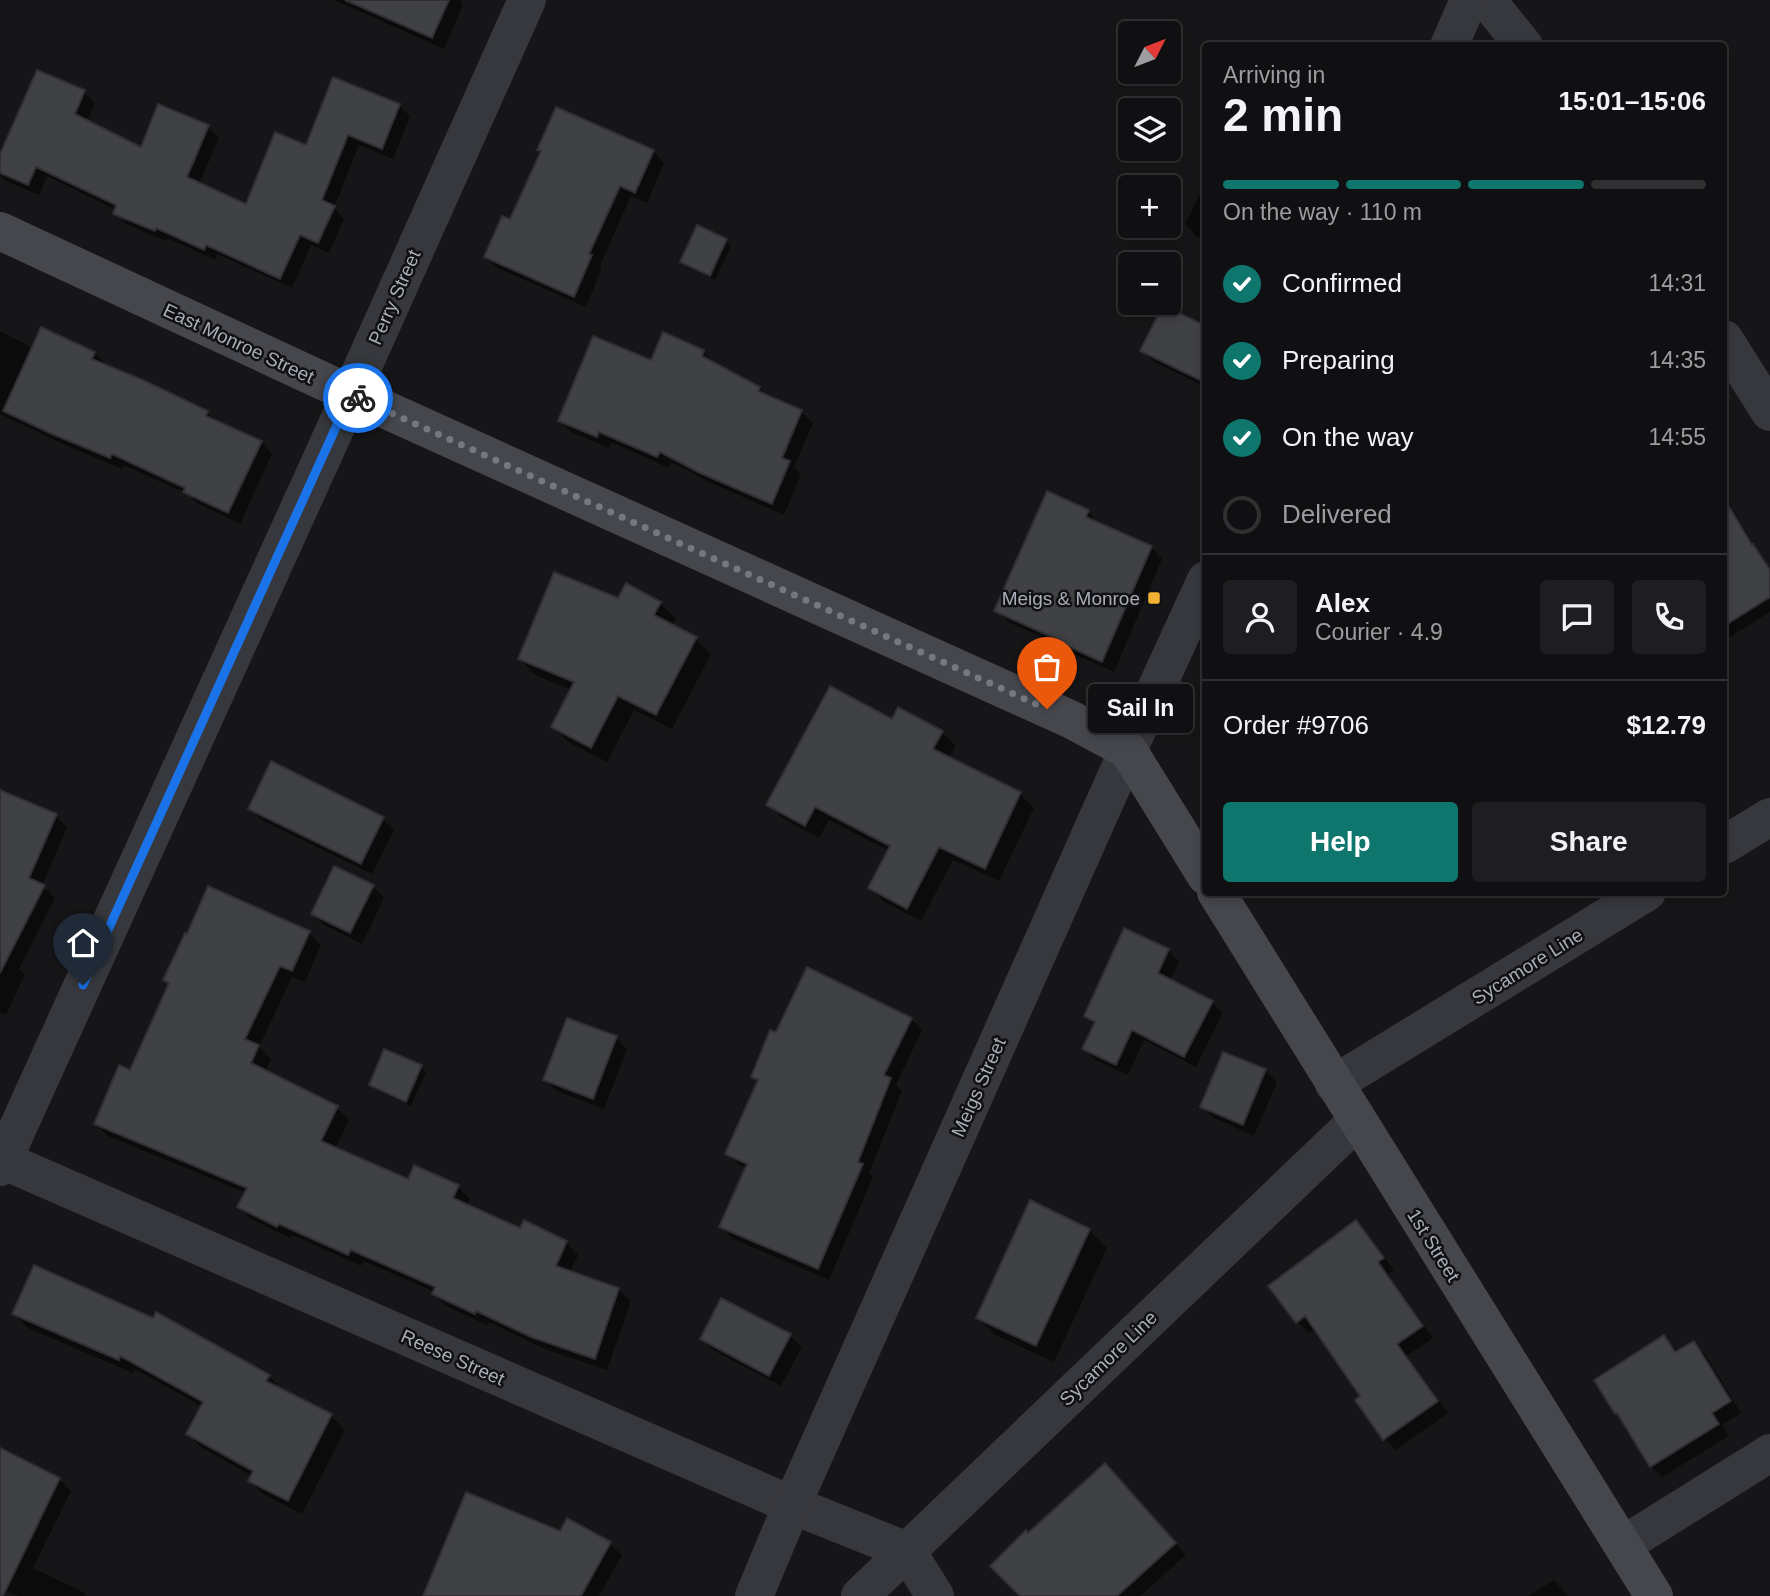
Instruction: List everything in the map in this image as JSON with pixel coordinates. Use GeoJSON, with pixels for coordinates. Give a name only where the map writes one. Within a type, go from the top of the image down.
{"type":"FeatureCollection","features":[{"type":"Feature","properties":{"kind":"main road","name":"East Monroe Street"},"geometry":{"type":"LineString","coordinates":[[0,232],[351,394],[1060,714],[1128,750]]}},
{"type":"Feature","properties":{"kind":"main road"},"geometry":{"type":"LineString","coordinates":[[1128,750],[1202,870]]}},
{"type":"Feature","properties":{"kind":"main road","name":"1st Street"},"geometry":{"type":"LineString","coordinates":[[1218,896],[1654,1596]]}},
{"type":"Feature","properties":{"kind":"street","name":"Perry Street"},"geometry":{"type":"LineString","coordinates":[[1,1162],[351,394],[527,0]]}},
{"type":"Feature","properties":{"kind":"street"},"geometry":{"type":"LineString","coordinates":[[1451,42],[1469,0]]}},
{"type":"Feature","properties":{"kind":"street"},"geometry":{"type":"LineString","coordinates":[[1487,0],[1521,42]]}},
{"type":"Feature","properties":{"kind":"street"},"geometry":{"type":"LineString","coordinates":[[1727,344],[1770,412]]}},
{"type":"Feature","properties":{"kind":"street","name":"Meigs Street"},"geometry":{"type":"LineString","coordinates":[[754,1596],[792,1505],[1202,589]]}},
{"type":"Feature","properties":{"kind":"street"},"geometry":{"type":"LineString","coordinates":[[1727,843],[1770,817]]}},
{"type":"Feature","properties":{"kind":"street","name":"Sycamore Line"},"geometry":{"type":"LineString","coordinates":[[1334,1084],[1640,896]]}},
{"type":"Feature","properties":{"kind":"street","name":"Sycamore Line"},"geometry":{"type":"LineString","coordinates":[[860,1596],[1357,1121]]}},
{"type":"Feature","properties":{"kind":"street","name":"Reese Street"},"geometry":{"type":"LineString","coordinates":[[1,1162],[792,1505],[907,1551]]}},
{"type":"Feature","properties":{"kind":"street"},"geometry":{"type":"LineString","coordinates":[[1623,1545],[1770,1453]]}},
{"type":"Feature","properties":{"kind":"street"},"geometry":{"type":"LineString","coordinates":[[907,1551],[935,1596]]}},
{"type":"Feature","properties":{"kind":"building"},"geometry":{"type":"Polygon","coordinates":[[[345,0],[449,0],[432,38],[345,0]]]}},
{"type":"Feature","properties":{"kind":"building"},"geometry":{"type":"Polygon","coordinates":[[[37,70],[85,90],[75,114],[141,147],[158,104],[209,125],[187,177],[246,204],[275,132],[306,145],[333,77],[400,104],[382,149],[348,135],[322,200],[335,206],[318,243],[300,235],[280,279],[206,245],[204,250],[156,228],[155,231],[113,214],[116,205],[36,167],[28,185],[0,173],[0,154],[37,70]]]}},
{"type":"Feature","properties":{"kind":"building"},"geometry":{"type":"Polygon","coordinates":[[[556,107],[654,150],[635,193],[620,186],[589,254],[592,255],[574,297],[484,257],[502,216],[510,219],[541,151],[537,150],[556,107]]]}},
{"type":"Feature","properties":{"kind":"building"},"geometry":{"type":"Polygon","coordinates":[[[697,225],[727,239],[710,276],[680,262],[697,225]]]}},
{"type":"Feature","properties":{"kind":"building"},"geometry":{"type":"Polygon","coordinates":[[[1181,314],[1202,324],[1202,381],[1140,351],[1158,315],[1181,314]]]}},
{"type":"Feature","properties":{"kind":"building"},"geometry":{"type":"Polygon","coordinates":[[[41,327],[95,352],[92,359],[208,411],[206,416],[262,441],[228,513],[183,492],[185,488],[112,454],[110,458],[3,411],[41,327]]]}},
{"type":"Feature","properties":{"kind":"building"},"geometry":{"type":"Polygon","coordinates":[[[663,332],[704,350],[702,356],[760,387],[758,391],[802,410],[782,458],[790,461],[772,504],[700,473],[660,452],[657,457],[599,432],[597,437],[558,421],[593,336],[651,360],[663,332]]]}},
{"type":"Feature","properties":{"kind":"building"},"geometry":{"type":"Polygon","coordinates":[[[1047,491],[1089,510],[1086,517],[1152,546],[1102,662],[994,611],[1047,491]]]}},
{"type":"Feature","properties":{"kind":"building"},"geometry":{"type":"Polygon","coordinates":[[[1727,503],[1770,570],[1770,597],[1727,624],[1727,503]]]}},
{"type":"Feature","properties":{"kind":"building"},"geometry":{"type":"Polygon","coordinates":[[[554,572],[618,598],[626,583],[661,602],[654,615],[697,637],[656,715],[618,696],[591,748],[551,727],[574,682],[518,659],[554,572]]]}},
{"type":"Feature","properties":{"kind":"building"},"geometry":{"type":"Polygon","coordinates":[[[830,686],[892,719],[898,707],[943,731],[933,749],[1021,792],[985,869],[939,847],[907,909],[868,888],[890,846],[815,807],[805,826],[766,805],[830,686]]]}},
{"type":"Feature","properties":{"kind":"building"},"geometry":{"type":"Polygon","coordinates":[[[271,761],[384,817],[361,864],[248,809],[271,761]]]}},
{"type":"Feature","properties":{"kind":"building"},"geometry":{"type":"Polygon","coordinates":[[[0,790],[57,814],[29,878],[45,885],[0,973],[0,790]]]}},
{"type":"Feature","properties":{"kind":"building"},"geometry":{"type":"Polygon","coordinates":[[[334,866],[374,885],[350,933],[311,914],[334,866]]]}},
{"type":"Feature","properties":{"kind":"building"},"geometry":{"type":"Polygon","coordinates":[[[208,886],[310,931],[292,971],[280,966],[245,1039],[259,1045],[251,1063],[338,1106],[321,1141],[408,1179],[414,1165],[459,1185],[453,1198],[520,1228],[524,1220],[567,1241],[556,1266],[619,1288],[595,1359],[531,1337],[476,1311],[475,1314],[432,1294],[435,1287],[351,1250],[348,1255],[279,1224],[277,1227],[237,1207],[247,1188],[94,1124],[119,1065],[130,1070],[169,983],[163,980],[208,886]]]}},
{"type":"Feature","properties":{"kind":"building"},"geometry":{"type":"Polygon","coordinates":[[[1124,928],[1169,949],[1158,973],[1213,1001],[1184,1057],[1132,1030],[1116,1065],[1082,1049],[1095,1022],[1084,1016],[1124,928]]]}},
{"type":"Feature","properties":{"kind":"building"},"geometry":{"type":"Polygon","coordinates":[[[807,967],[912,1018],[884,1075],[891,1078],[858,1162],[863,1164],[818,1269],[719,1227],[747,1164],[725,1154],[758,1080],[751,1077],[770,1030],[776,1032],[807,967]]]}},
{"type":"Feature","properties":{"kind":"building"},"geometry":{"type":"Polygon","coordinates":[[[567,1018],[617,1036],[593,1099],[543,1080],[567,1018]]]}},
{"type":"Feature","properties":{"kind":"building"},"geometry":{"type":"Polygon","coordinates":[[[384,1049],[422,1065],[406,1102],[369,1085],[384,1049]]]}},
{"type":"Feature","properties":{"kind":"building"},"geometry":{"type":"Polygon","coordinates":[[[1223,1052],[1266,1069],[1243,1125],[1200,1107],[1223,1052]]]}},
{"type":"Feature","properties":{"kind":"building"},"geometry":{"type":"Polygon","coordinates":[[[1030,1200],[1090,1229],[1036,1346],[976,1318],[1030,1200]]]}},
{"type":"Feature","properties":{"kind":"building"},"geometry":{"type":"Polygon","coordinates":[[[1356,1220],[1384,1258],[1378,1262],[1423,1326],[1397,1344],[1438,1401],[1383,1440],[1355,1400],[1360,1396],[1305,1316],[1296,1323],[1268,1286],[1356,1220]]]}},
{"type":"Feature","properties":{"kind":"building"},"geometry":{"type":"Polygon","coordinates":[[[34,1265],[153,1318],[156,1312],[270,1375],[266,1381],[332,1414],[288,1501],[248,1481],[253,1471],[186,1434],[203,1402],[120,1356],[119,1360],[12,1314],[34,1265]]]}},
{"type":"Feature","properties":{"kind":"building"},"geometry":{"type":"Polygon","coordinates":[[[721,1298],[791,1334],[769,1376],[700,1339],[721,1298]]]}},
{"type":"Feature","properties":{"kind":"building"},"geometry":{"type":"Polygon","coordinates":[[[1664,1335],[1675,1352],[1694,1341],[1731,1401],[1712,1413],[1719,1424],[1650,1467],[1594,1380],[1664,1335]]]}},
{"type":"Feature","properties":{"kind":"building"},"geometry":{"type":"Polygon","coordinates":[[[0,1448],[60,1478],[3,1596],[0,1596],[0,1448]]]}},
{"type":"Feature","properties":{"kind":"building"},"geometry":{"type":"Polygon","coordinates":[[[1105,1463],[1176,1543],[1117,1596],[1020,1596],[990,1566],[1026,1530],[1028,1533],[1105,1463]]]}},
{"type":"Feature","properties":{"kind":"building"},"geometry":{"type":"Polygon","coordinates":[[[466,1492],[560,1531],[567,1518],[611,1542],[581,1596],[423,1596],[466,1492]]]}},
{"type":"Feature","properties":{"kind":"way so far"},"geometry":{"type":"LineString","coordinates":[[358,398],[1047,709]]}},
{"type":"Feature","properties":{"kind":"place","name":"Meigs & Monroe"},"geometry":{"type":"Point","coordinates":[1154,598]}},
{"type":"Feature","properties":{"kind":"place","name":"Sail In"},"geometry":{"type":"Point","coordinates":[1047,709]}},
{"type":"Feature","properties":{"kind":"route"},"geometry":{"type":"LineString","coordinates":[[83,985],[351,394],[358,398]]}}]}
